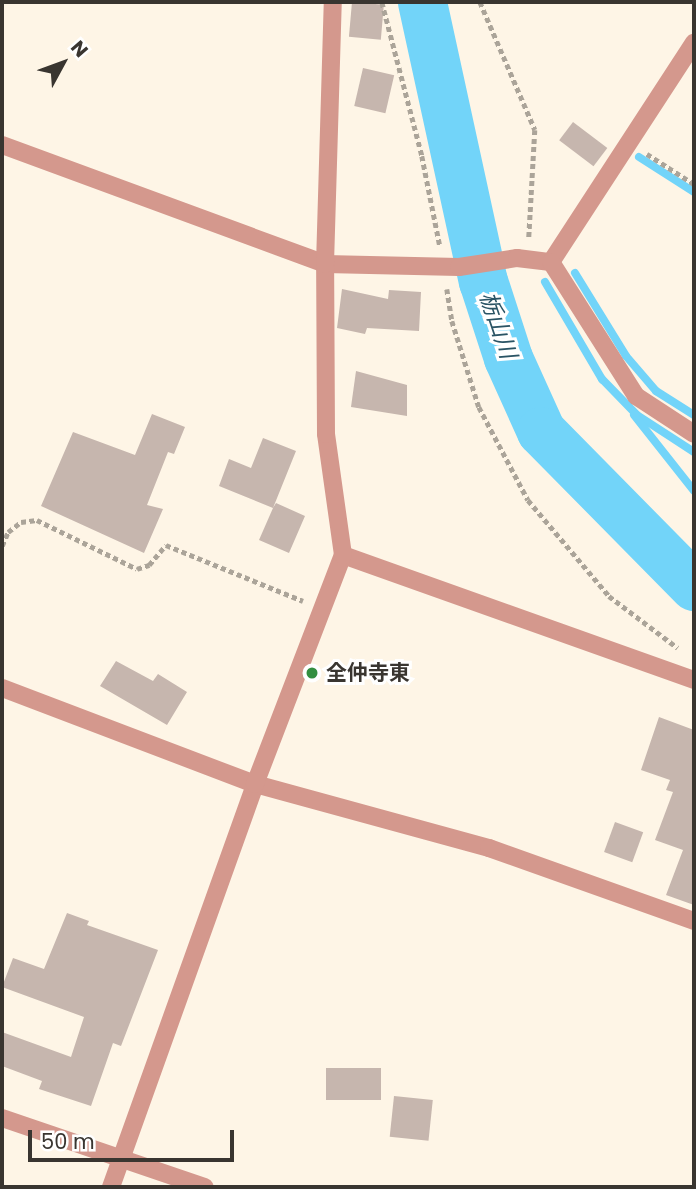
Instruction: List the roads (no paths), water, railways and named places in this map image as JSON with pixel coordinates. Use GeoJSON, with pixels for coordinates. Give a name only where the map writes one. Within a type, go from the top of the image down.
{"type":"FeatureCollection","features":[{"type":"Feature","properties":{"kind":"street"},"geometry":{"type":"LineString","coordinates":[[111,1187],[255,784],[343,555],[326,434],[325,264],[333,2]]}},
{"type":"Feature","properties":{"kind":"street"},"geometry":{"type":"LineString","coordinates":[[551,262],[694,43]]}},
{"type":"Feature","properties":{"kind":"street"},"geometry":{"type":"LineString","coordinates":[[2,145],[325,264],[451,267],[523,259],[551,262]]}},
{"type":"Feature","properties":{"kind":"street"},"geometry":{"type":"LineString","coordinates":[[551,262],[636,396],[694,434]]}},
{"type":"Feature","properties":{"kind":"street"},"geometry":{"type":"LineString","coordinates":[[343,555],[694,680]]}},
{"type":"Feature","properties":{"kind":"street"},"geometry":{"type":"LineString","coordinates":[[2,688],[255,784],[489,848],[694,921]]}},
{"type":"Feature","properties":{"kind":"street"},"geometry":{"type":"LineString","coordinates":[[2,1118],[121,1161],[205,1187]]}},
{"type":"Feature","properties":{"kind":"waterway","name":"栃山川"},"geometry":{"type":"LineString","coordinates":[[422,2],[483,281],[508,358],[541,431],[694,586]]}},
{"type":"Feature","properties":{"kind":"waterway"},"geometry":{"type":"LineString","coordinates":[[639,157],[694,192]]}},
{"type":"Feature","properties":{"kind":"waterway"},"geometry":{"type":"LineString","coordinates":[[575,273],[626,356],[656,391],[694,415]]}},
{"type":"Feature","properties":{"kind":"waterway"},"geometry":{"type":"LineString","coordinates":[[545,282],[602,379],[637,415],[694,452]]}},
{"type":"Feature","properties":{"kind":"waterway"},"geometry":{"type":"LineString","coordinates":[[634,415],[694,491]]}},
{"type":"Feature","properties":{"kind":"place","name":"全仲寺東"},"geometry":{"type":"Point","coordinates":[312,673]}}]}
